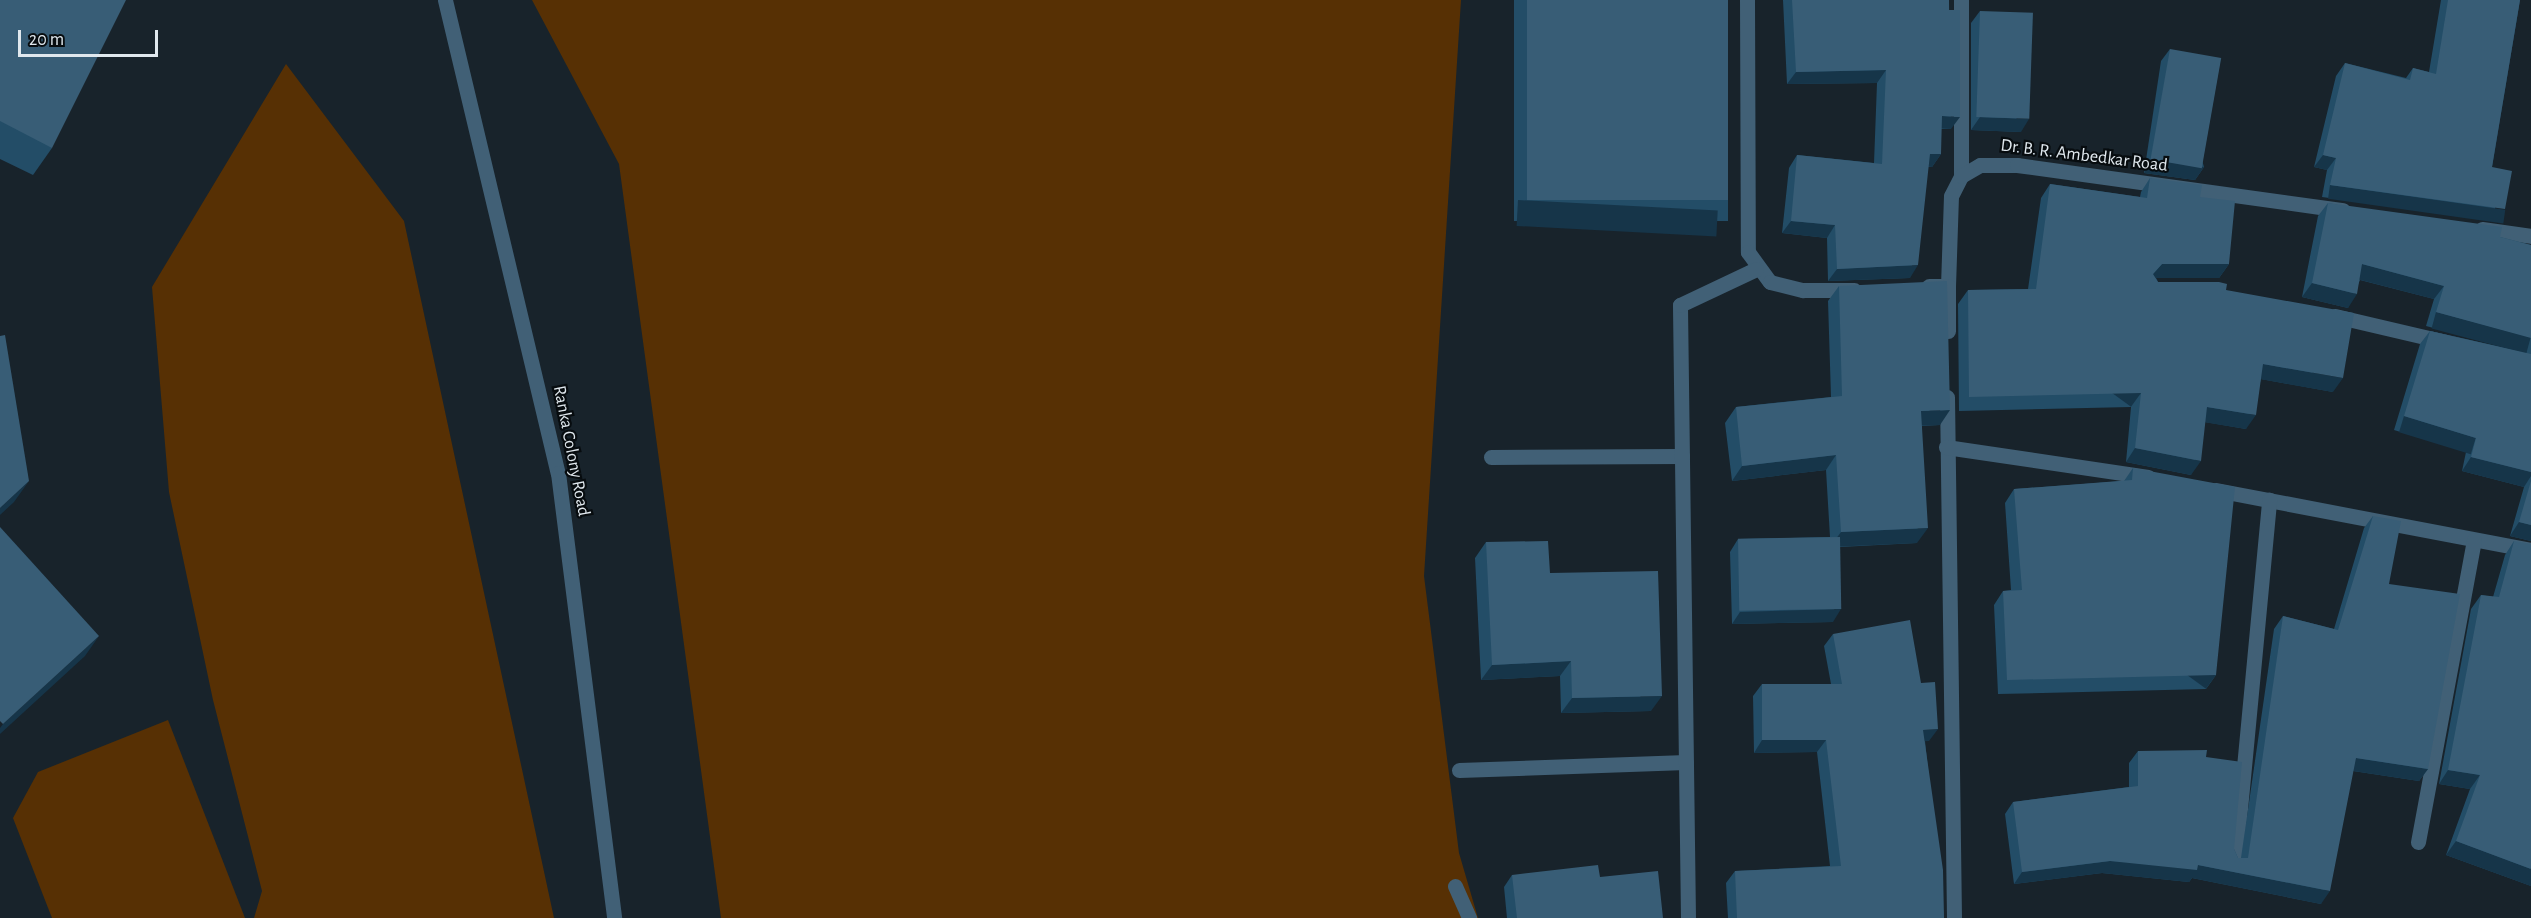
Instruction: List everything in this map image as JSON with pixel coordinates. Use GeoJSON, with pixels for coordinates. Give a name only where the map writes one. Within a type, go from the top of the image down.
{"type":"FeatureCollection","features":[{"type":"Feature","properties":{"kind":"street","name":"Ranka Colony Road"},"geometry":{"type":"LineString","coordinates":[[444,0],[558,473],[614,918]]}},
{"type":"Feature","properties":{"kind":"street"},"geometry":{"type":"LineString","coordinates":[[1747,0],[1744,235],[1756,269],[1770,282],[1803,290],[1872,289]]}},
{"type":"Feature","properties":{"kind":"street"},"geometry":{"type":"LineString","coordinates":[[1948,343],[1951,196],[1961,176],[1961,0]]}},
{"type":"Feature","properties":{"kind":"street","name":"Dr. B. R. Ambedkar Road"},"geometry":{"type":"LineString","coordinates":[[1961,176],[1980,165],[2016,165],[2365,213]]}},
{"type":"Feature","properties":{"kind":"street"},"geometry":{"type":"LineString","coordinates":[[2460,226],[2531,236]]}},
{"type":"Feature","properties":{"kind":"street"},"geometry":{"type":"LineString","coordinates":[[1688,918],[1680,305],[1756,269]]}},
{"type":"Feature","properties":{"kind":"street"},"geometry":{"type":"LineString","coordinates":[[1916,287],[1948,286]]}},
{"type":"Feature","properties":{"kind":"street"},"geometry":{"type":"LineString","coordinates":[[2321,312],[2467,346]]}},
{"type":"Feature","properties":{"kind":"street"},"geometry":{"type":"LineString","coordinates":[[1947,378],[1946,447],[1954,918]]}},
{"type":"Feature","properties":{"kind":"street"},"geometry":{"type":"LineString","coordinates":[[1946,447],[2170,481]]}},
{"type":"Feature","properties":{"kind":"street"},"geometry":{"type":"LineString","coordinates":[[1491,457],[1682,456]]}},
{"type":"Feature","properties":{"kind":"street"},"geometry":{"type":"LineString","coordinates":[[2203,487],[2531,550]]}},
{"type":"Feature","properties":{"kind":"street"},"geometry":{"type":"LineString","coordinates":[[2235,862],[2269,500]]}},
{"type":"Feature","properties":{"kind":"street"},"geometry":{"type":"LineString","coordinates":[[2418,842],[2474,540]]}},
{"type":"Feature","properties":{"kind":"street"},"geometry":{"type":"LineString","coordinates":[[1459,770],[1686,762]]}},
{"type":"Feature","properties":{"kind":"street"},"geometry":{"type":"LineString","coordinates":[[1455,886],[1469,918]]}},
{"type":"Feature","properties":{"kind":"shaded area"},"geometry":{"type":"Polygon","coordinates":[[[532,0],[1461,0],[1424,576],[1459,853],[1478,918],[721,918],[619,164],[532,0]]]}},
{"type":"Feature","properties":{"kind":"shaded area"},"geometry":{"type":"Polygon","coordinates":[[[286,64],[404,221],[554,918],[254,918],[262,891],[213,700],[169,492],[152,287],[286,64]]]}},
{"type":"Feature","properties":{"kind":"shaded area"},"geometry":{"type":"Polygon","coordinates":[[[168,720],[245,918],[52,918],[13,818],[38,772],[168,720]]]}},
{"type":"Feature","properties":{"kind":"building"},"geometry":{"type":"Polygon","coordinates":[[[0,0],[126,0],[52,148],[0,121],[0,0]]]}},
{"type":"Feature","properties":{"kind":"building"},"geometry":{"type":"Polygon","coordinates":[[[1527,0],[1728,0],[1728,200],[1527,200],[1527,0]]]}},
{"type":"Feature","properties":{"kind":"building"},"geometry":{"type":"Polygon","coordinates":[[[1792,0],[1949,0],[1949,10],[1960,10],[1960,117],[1942,116],[1941,154],[1930,154],[1918,265],[1837,269],[1835,225],[1791,221],[1797,155],[1882,164],[1886,70],[1796,72],[1792,0]]]}},
{"type":"Feature","properties":{"kind":"building"},"geometry":{"type":"Polygon","coordinates":[[[2448,0],[2520,0],[2492,167],[2512,171],[2505,209],[2330,185],[2336,158],[2323,155],[2345,63],[2410,80],[2413,68],[2436,74],[2448,0]]]}},
{"type":"Feature","properties":{"kind":"building"},"geometry":{"type":"Polygon","coordinates":[[[1980,11],[2033,13],[2029,119],[1976,117],[1980,11]]]}},
{"type":"Feature","properties":{"kind":"building"},"geometry":{"type":"Polygon","coordinates":[[[2170,49],[2221,58],[2202,168],[2151,159],[2170,49]]]}},
{"type":"Feature","properties":{"kind":"building"},"geometry":{"type":"Polygon","coordinates":[[[2150,178],[2202,185],[2200,197],[2235,201],[2229,264],[2162,264],[2153,274],[2158,282],[2219,282],[2227,284],[2226,290],[2354,313],[2343,378],[2263,364],[2256,415],[2207,407],[2201,461],[2135,448],[2141,393],[1969,397],[1968,290],[2036,289],[2050,184],[2147,198],[2150,178]]]}},
{"type":"Feature","properties":{"kind":"building"},"geometry":{"type":"Polygon","coordinates":[[[2328,203],[2502,227],[2500,237],[2531,245],[2531,338],[2436,312],[2444,286],[2362,264],[2357,294],[2312,283],[2328,203]]]}},
{"type":"Feature","properties":{"kind":"building"},"geometry":{"type":"Polygon","coordinates":[[[1947,281],[1950,410],[1921,411],[1928,528],[1841,532],[1836,455],[1742,466],[1736,407],[1842,396],[1839,286],[1947,281]]]}},
{"type":"Feature","properties":{"kind":"building"},"geometry":{"type":"Polygon","coordinates":[[[2430,331],[2531,354],[2531,472],[2471,457],[2476,438],[2404,416],[2430,331]]]}},
{"type":"Feature","properties":{"kind":"building"},"geometry":{"type":"Polygon","coordinates":[[[5,335],[29,481],[0,508],[0,336],[5,335]]]}},
{"type":"Feature","properties":{"kind":"building"},"geometry":{"type":"Polygon","coordinates":[[[2133,468],[2235,487],[2216,675],[2007,680],[2003,591],[2022,590],[2014,489],[2132,480],[2133,468]]]}},
{"type":"Feature","properties":{"kind":"building"},"geometry":{"type":"Polygon","coordinates":[[[2531,481],[2531,525],[2519,522],[2531,481]]]}},
{"type":"Feature","properties":{"kind":"building"},"geometry":{"type":"Polygon","coordinates":[[[2373,516],[2401,521],[2389,584],[2460,594],[2428,769],[2356,758],[2330,891],[2198,865],[2197,870],[2110,861],[2022,872],[2013,802],[2138,786],[2138,751],[2207,750],[2206,757],[2242,762],[2234,849],[2238,858],[2248,858],[2283,616],[2338,630],[2373,516]]]}},
{"type":"Feature","properties":{"kind":"building"},"geometry":{"type":"Polygon","coordinates":[[[0,527],[99,636],[3,724],[0,721],[0,527]]]}},
{"type":"Feature","properties":{"kind":"building"},"geometry":{"type":"Polygon","coordinates":[[[1840,537],[1841,609],[1739,611],[1738,539],[1840,537]]]}},
{"type":"Feature","properties":{"kind":"building"},"geometry":{"type":"Polygon","coordinates":[[[1548,541],[1550,573],[1658,571],[1662,696],[1572,698],[1571,661],[1492,665],[1486,542],[1548,541]]]}},
{"type":"Feature","properties":{"kind":"building"},"geometry":{"type":"Polygon","coordinates":[[[2514,541],[2531,544],[2531,869],[2456,841],[2480,775],[2448,770],[2481,595],[2499,597],[2514,541]]]}},
{"type":"Feature","properties":{"kind":"building"},"geometry":{"type":"Polygon","coordinates":[[[1910,620],[1921,683],[1935,682],[1938,729],[1923,730],[1943,870],[1944,918],[1737,918],[1735,871],[1841,866],[1826,740],[1762,740],[1762,684],[1842,684],[1833,634],[1910,620]]]}},
{"type":"Feature","properties":{"kind":"building"},"geometry":{"type":"Polygon","coordinates":[[[1598,865],[1600,877],[1658,871],[1663,918],[1517,918],[1512,875],[1598,865]]]}}]}
